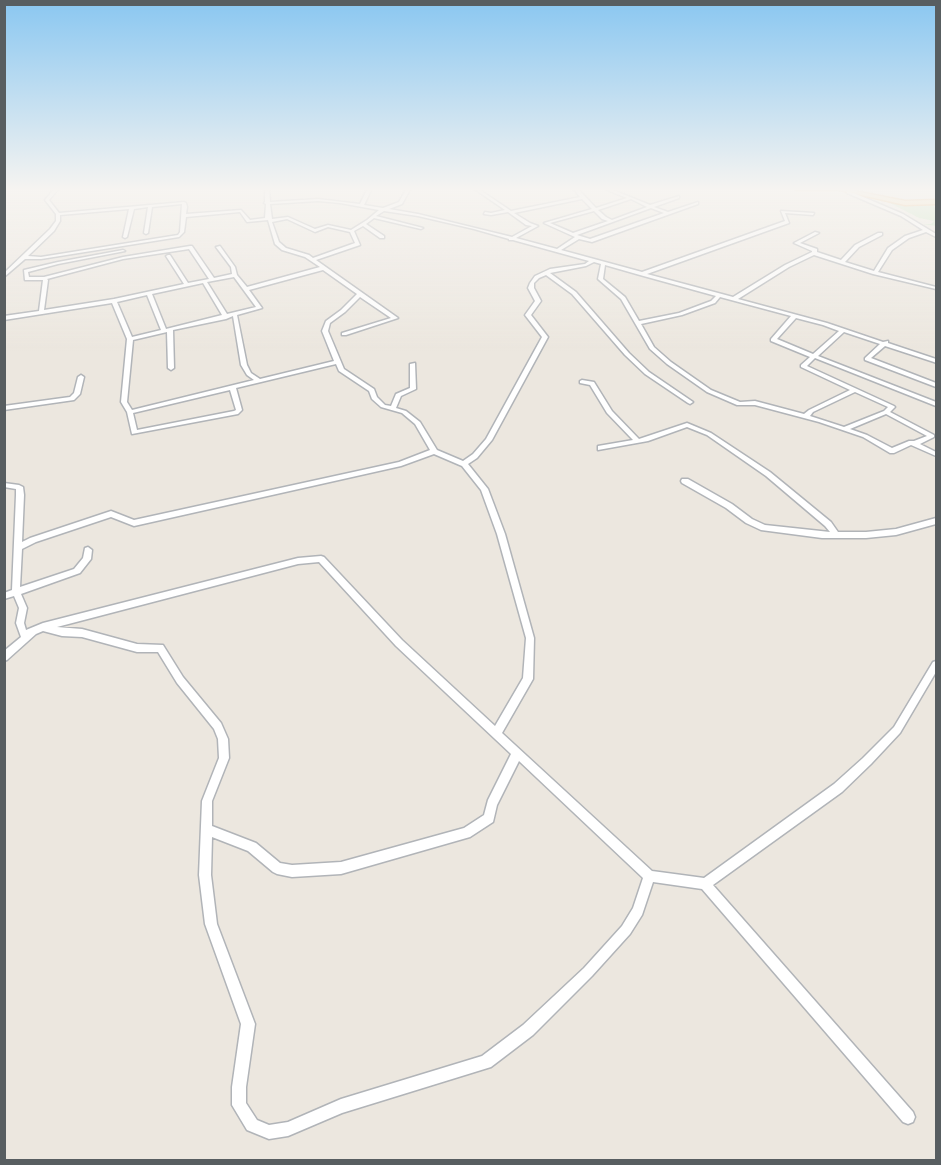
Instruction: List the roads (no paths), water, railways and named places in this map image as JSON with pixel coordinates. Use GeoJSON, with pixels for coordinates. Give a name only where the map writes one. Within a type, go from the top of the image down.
{"type":"FeatureCollection","features":[{"type":"Feature","properties":{"kind":"street"},"geometry":{"type":"LineString","coordinates":[[4,276],[39,242]]}},
{"type":"Feature","properties":{"kind":"street"},"geometry":{"type":"LineString","coordinates":[[23,257],[41,258],[143,242]]}},
{"type":"Feature","properties":{"kind":"street"},"geometry":{"type":"LineString","coordinates":[[153,242],[153,246],[27,271],[27,279],[44,278],[123,258],[190,247],[213,279]]}},
{"type":"Feature","properties":{"kind":"street"},"geometry":{"type":"LineString","coordinates":[[278,242],[284,249],[312,260],[394,318],[344,334]]}},
{"type":"Feature","properties":{"kind":"street"},"geometry":{"type":"LineString","coordinates":[[312,260],[357,242]]}},
{"type":"Feature","properties":{"kind":"street"},"geometry":{"type":"LineString","coordinates":[[526,242],[886,342],[936,361]]}},
{"type":"Feature","properties":{"kind":"street"},"geometry":{"type":"LineString","coordinates":[[557,251],[571,242]]}},
{"type":"Feature","properties":{"kind":"street"},"geometry":{"type":"LineString","coordinates":[[642,274],[730,242]]}},
{"type":"Feature","properties":{"kind":"street"},"geometry":{"type":"LineString","coordinates":[[797,242],[815,250],[814,253]]}},
{"type":"Feature","properties":{"kind":"street"},"geometry":{"type":"LineString","coordinates":[[842,262],[857,246],[864,242]]}},
{"type":"Feature","properties":{"kind":"street"},"geometry":{"type":"LineString","coordinates":[[875,273],[890,249],[899,242]]}},
{"type":"Feature","properties":{"kind":"street"},"geometry":{"type":"LineString","coordinates":[[130,339],[259,308],[218,247]]}},
{"type":"Feature","properties":{"kind":"street"},"geometry":{"type":"LineString","coordinates":[[734,299],[787,266],[814,253],[875,273],[936,288]]}},
{"type":"Feature","properties":{"kind":"street"},"geometry":{"type":"LineString","coordinates":[[168,256],[187,285]]}},
{"type":"Feature","properties":{"kind":"street"},"geometry":{"type":"LineString","coordinates":[[464,464],[489,440],[545,336],[528,315],[538,301],[531,288],[532,283],[537,277],[547,273],[586,265],[592,261]]}},
{"type":"Feature","properties":{"kind":"street"},"geometry":{"type":"LineString","coordinates":[[603,264],[600,279],[617,291],[639,323],[652,348],[709,391],[739,404],[755,403],[844,429],[865,436],[892,450],[932,435],[886,412]]}},
{"type":"Feature","properties":{"kind":"street"},"geometry":{"type":"LineString","coordinates":[[246,289],[323,268]]}},
{"type":"Feature","properties":{"kind":"street"},"geometry":{"type":"LineString","coordinates":[[547,273],[574,293],[646,373],[690,402]]}},
{"type":"Feature","properties":{"kind":"street"},"geometry":{"type":"LineString","coordinates":[[4,318],[114,301],[235,275]]}},
{"type":"Feature","properties":{"kind":"street"},"geometry":{"type":"LineString","coordinates":[[41,312],[44,278]]}},
{"type":"Feature","properties":{"kind":"street"},"geometry":{"type":"LineString","coordinates":[[204,281],[226,317]]}},
{"type":"Feature","properties":{"kind":"street"},"geometry":{"type":"LineString","coordinates":[[149,293],[167,330],[171,368]]}},
{"type":"Feature","properties":{"kind":"street"},"geometry":{"type":"LineString","coordinates":[[360,294],[328,322],[325,332],[341,370],[372,390],[374,398],[383,406],[404,412],[418,423],[435,451],[445,458],[464,464],[484,489],[501,534],[530,638],[528,679],[496,734]]}},
{"type":"Feature","properties":{"kind":"street"},"geometry":{"type":"LineString","coordinates":[[639,323],[680,314],[712,302],[719,295]]}},
{"type":"Feature","properties":{"kind":"street"},"geometry":{"type":"LineString","coordinates":[[114,301],[130,339],[124,402],[130,412],[132,432],[138,434],[232,414],[239,410],[233,388]]}},
{"type":"Feature","properties":{"kind":"street"},"geometry":{"type":"LineString","coordinates":[[235,315],[244,365],[249,374],[258,380]]}},
{"type":"Feature","properties":{"kind":"street"},"geometry":{"type":"LineString","coordinates":[[794,316],[773,340],[936,404]]}},
{"type":"Feature","properties":{"kind":"street"},"geometry":{"type":"LineString","coordinates":[[843,330],[803,366],[892,407],[886,412],[844,429]]}},
{"type":"Feature","properties":{"kind":"street"},"geometry":{"type":"LineString","coordinates":[[886,342],[867,359],[936,385]]}},
{"type":"Feature","properties":{"kind":"street"},"geometry":{"type":"LineString","coordinates":[[130,412],[337,362]]}},
{"type":"Feature","properties":{"kind":"street"},"geometry":{"type":"LineString","coordinates":[[393,408],[398,395],[413,389],[413,364]]}},
{"type":"Feature","properties":{"kind":"street"},"geometry":{"type":"LineString","coordinates":[[4,408],[72,399],[77,394],[81,376]]}},
{"type":"Feature","properties":{"kind":"street"},"geometry":{"type":"LineString","coordinates":[[582,382],[592,383],[609,412],[638,441]]}},
{"type":"Feature","properties":{"kind":"street"},"geometry":{"type":"LineString","coordinates":[[805,417],[811,411],[854,390]]}},
{"type":"Feature","properties":{"kind":"street"},"geometry":{"type":"LineString","coordinates":[[600,448],[652,438],[687,425],[709,434],[768,474],[828,524],[836,535]]}},
{"type":"Feature","properties":{"kind":"street"},"geometry":{"type":"LineString","coordinates":[[915,442],[936,454]]}},
{"type":"Feature","properties":{"kind":"street"},"geometry":{"type":"LineString","coordinates":[[17,548],[33,540],[111,514],[134,523],[401,464],[435,451]]}},
{"type":"Feature","properties":{"kind":"street"},"geometry":{"type":"LineString","coordinates":[[685,480],[729,506],[749,521],[764,528],[836,535],[896,532],[936,521]]}},
{"type":"Feature","properties":{"kind":"street"},"geometry":{"type":"LineString","coordinates":[[4,485],[19,486],[16,592],[22,608],[20,623],[23,634],[298,561],[321,559],[399,643],[649,876],[705,884],[908,1117]]}},
{"type":"Feature","properties":{"kind":"street"},"geometry":{"type":"LineString","coordinates":[[4,596],[77,571],[87,559],[88,550]]}},
{"type":"Feature","properties":{"kind":"street"},"geometry":{"type":"LineString","coordinates":[[4,657],[38,629],[82,633],[137,648],[160,648],[180,680],[218,726],[223,739],[224,758],[207,801],[206,829],[205,875],[211,924],[248,1024],[239,1087],[239,1105],[252,1125],[269,1132],[288,1129],[341,1106],[486,1062],[528,1030],[588,972],[626,930],[638,911],[649,876]]}},
{"type":"Feature","properties":{"kind":"street"},"geometry":{"type":"LineString","coordinates":[[705,884],[838,788],[867,761],[897,730],[936,665]]}},
{"type":"Feature","properties":{"kind":"street"},"geometry":{"type":"LineString","coordinates":[[206,829],[252,847],[285,870],[292,872],[341,868],[410,850],[466,833],[474,828],[489,818],[492,804],[517,754]]}}]}
